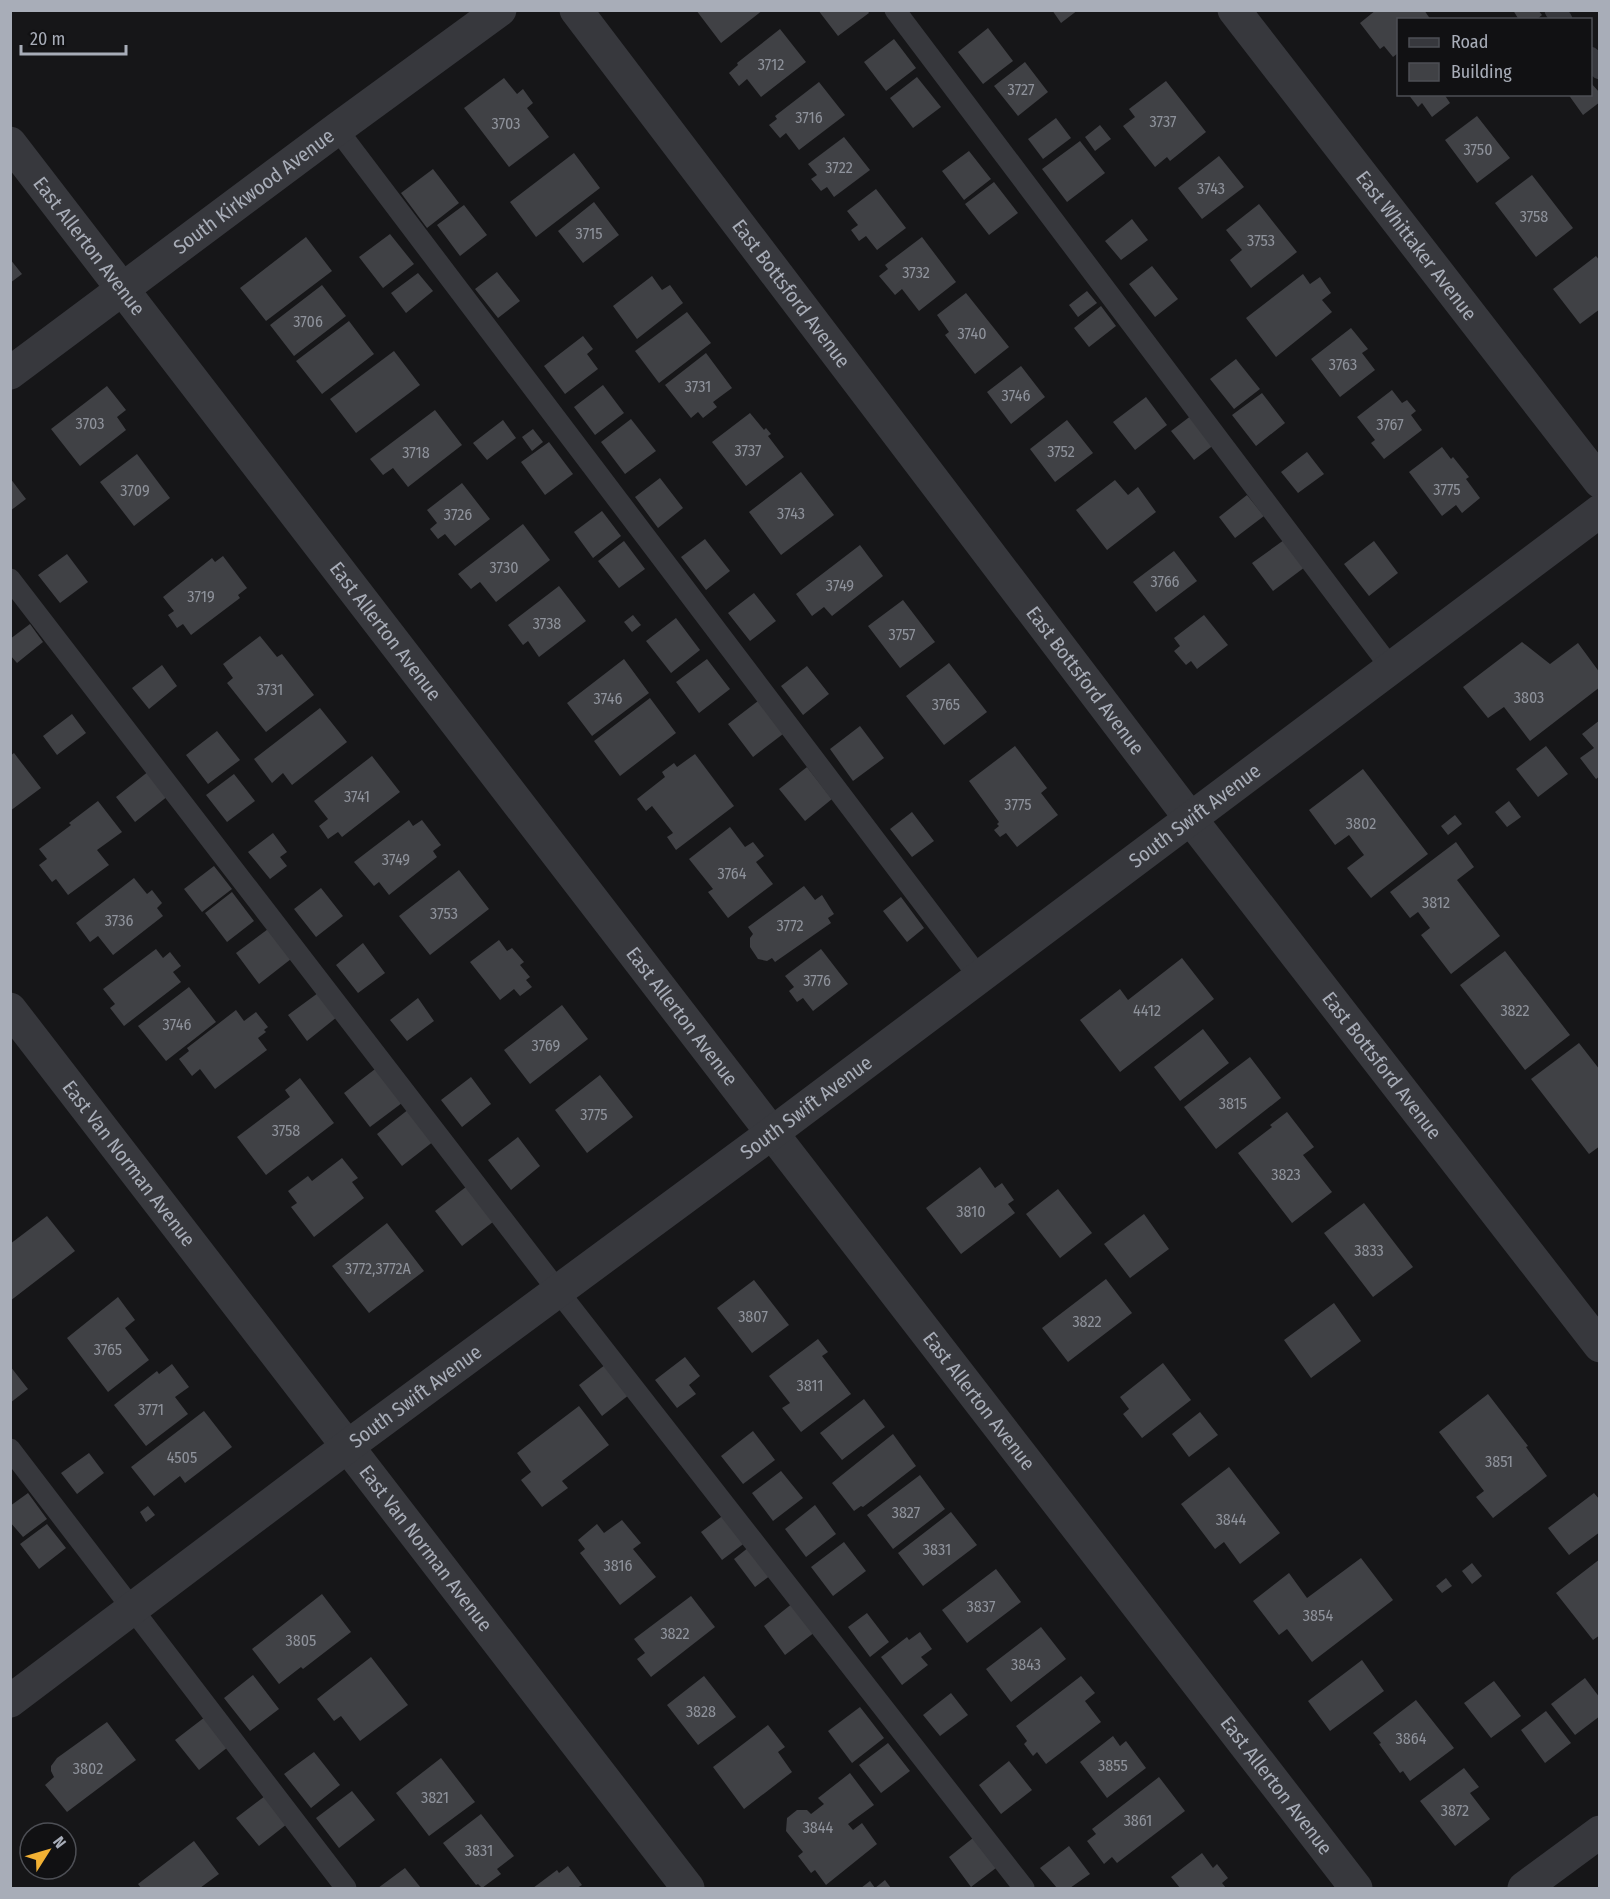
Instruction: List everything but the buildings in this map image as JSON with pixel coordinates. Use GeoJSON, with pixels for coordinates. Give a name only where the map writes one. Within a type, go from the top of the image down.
{"type":"FeatureCollection","features":[{"type":"Feature","properties":{"kind":"street","name":"South Kirkwood Avenue"},"geometry":{"type":"LineString","coordinates":[[10,373],[500,10]]}},
{"type":"Feature","properties":{"kind":"street","name":"East Bottsford Avenue"},"geometry":{"type":"LineString","coordinates":[[576,10],[1190,818],[1599,1346]]}},
{"type":"Feature","properties":{"kind":"street","name":"East Whittaker Avenue"},"geometry":{"type":"LineString","coordinates":[[1234,10],[1599,482]]}},
{"type":"Feature","properties":{"kind":"street","name":"East Allerton Avenue"},"geometry":{"type":"LineString","coordinates":[[10,143],[1356,1888]]}},
{"type":"Feature","properties":{"kind":"street","name":"South Swift Avenue"},"geometry":{"type":"LineString","coordinates":[[10,1701],[348,1446],[772,1133],[1599,511]]}},
{"type":"Feature","properties":{"kind":"street","name":"East Van Norman Avenue"},"geometry":{"type":"LineString","coordinates":[[10,1009],[688,1888]]}},
{"type":"Feature","properties":{"kind":"street"},"geometry":{"type":"LineString","coordinates":[[1524,1888],[1599,1832]]}},
{"type":"Feature","properties":{"kind":"lane"},"geometry":{"type":"LineString","coordinates":[[895,10],[1391,668]]}},
{"type":"Feature","properties":{"kind":"lane"},"geometry":{"type":"LineString","coordinates":[[337,129],[979,977]]}},
{"type":"Feature","properties":{"kind":"lane"},"geometry":{"type":"LineString","coordinates":[[10,579],[558,1291],[1024,1888]]}},
{"type":"Feature","properties":{"kind":"lane"},"geometry":{"type":"LineString","coordinates":[[10,1449],[346,1888]]}}]}
